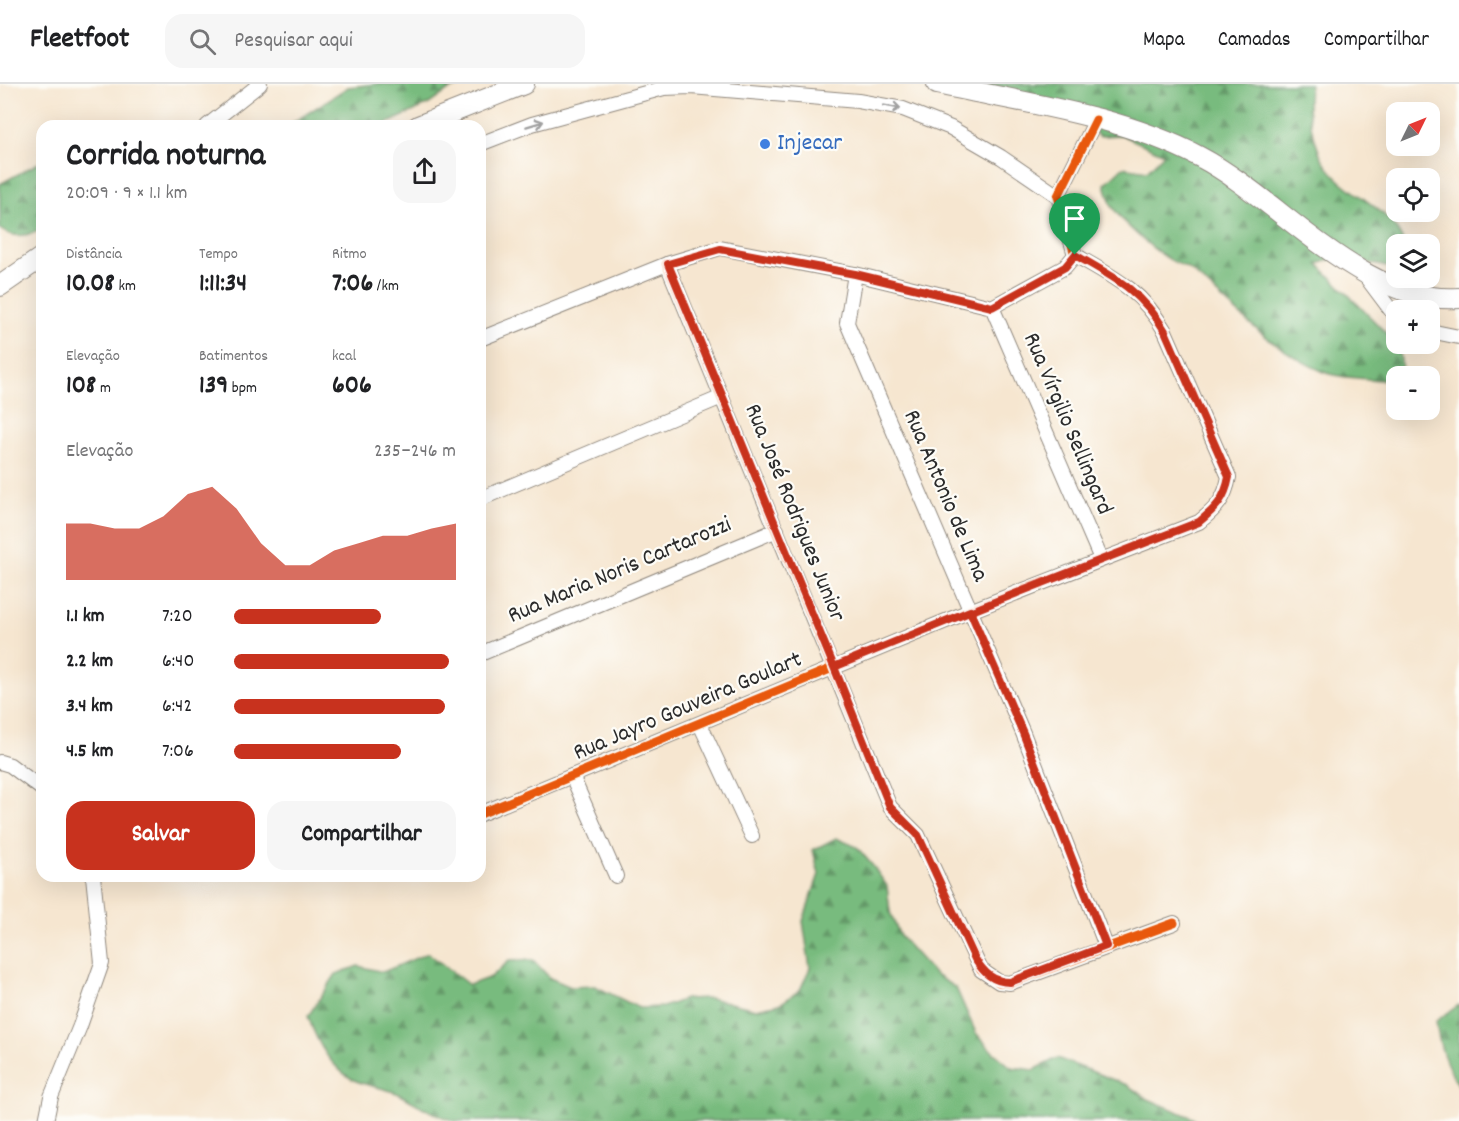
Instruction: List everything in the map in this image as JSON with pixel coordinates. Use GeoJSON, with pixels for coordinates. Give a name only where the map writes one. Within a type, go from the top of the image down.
{"type":"FeatureCollection","features":[{"type":"Feature","properties":{"kind":"street"},"geometry":{"type":"LineString","coordinates":[[215,120],[260,84]]}},
{"type":"Feature","properties":{"kind":"street"},"geometry":{"type":"LineString","coordinates":[[433,120],[524,84]]}},
{"type":"Feature","properties":{"kind":"street"},"geometry":{"type":"LineString","coordinates":[[937,84],[1096,120],[1158,138],[1201,157],[1260,196],[1363,273],[1408,291],[1447,299],[1459,298]]}},
{"type":"Feature","properties":{"kind":"street"},"geometry":{"type":"LineString","coordinates":[[486,142],[532,124],[664,88],[691,87],[858,101],[903,109],[951,128],[1001,157],[1058,196],[1075,255],[1065,267],[992,307],[855,274],[720,249],[668,264],[486,337]]}},
{"type":"Feature","properties":{"kind":"street"},"geometry":{"type":"LineString","coordinates":[[1058,196],[1096,120]]}},
{"type":"Feature","properties":{"kind":"street","name":"Rua Jayro Gouveira Goulart"},"geometry":{"type":"LineString","coordinates":[[486,812],[970,611],[1199,522],[1221,501],[1229,477],[1165,331],[1154,312],[1129,286],[1075,255]]}},
{"type":"Feature","properties":{"kind":"street"},"geometry":{"type":"LineString","coordinates":[[0,286],[36,261]]}},
{"type":"Feature","properties":{"kind":"street","name":"Rua José Rodrigues Junior"},"geometry":{"type":"LineString","coordinates":[[668,264],[890,807],[918,835],[975,959],[991,977],[999,982],[1010,982],[1174,923]]}},
{"type":"Feature","properties":{"kind":"street"},"geometry":{"type":"LineString","coordinates":[[1363,273],[1386,304]]}},
{"type":"Feature","properties":{"kind":"street","name":"Rua Antonio de Lima"},"geometry":{"type":"LineString","coordinates":[[855,274],[847,323],[1023,733],[1106,946]]}},
{"type":"Feature","properties":{"kind":"street","name":"Rua Vírgilio Sellingard"},"geometry":{"type":"LineString","coordinates":[[992,307],[1101,559]]}},
{"type":"Feature","properties":{"kind":"street"},"geometry":{"type":"LineString","coordinates":[[1440,333],[1459,337]]}},
{"type":"Feature","properties":{"kind":"street"},"geometry":{"type":"LineString","coordinates":[[486,496],[722,397]]}},
{"type":"Feature","properties":{"kind":"street","name":"Rua Maria Noris Cartarozzi"},"geometry":{"type":"LineString","coordinates":[[486,651],[777,530]]}},
{"type":"Feature","properties":{"kind":"street"},"geometry":{"type":"LineString","coordinates":[[700,724],[752,836]]}},
{"type":"Feature","properties":{"kind":"street"},"geometry":{"type":"LineString","coordinates":[[0,762],[10,765],[36,784]]}},
{"type":"Feature","properties":{"kind":"street"},"geometry":{"type":"LineString","coordinates":[[572,776],[616,876]]}},
{"type":"Feature","properties":{"kind":"street"},"geometry":{"type":"LineString","coordinates":[[46,1121],[51,1097],[80,1026],[102,963],[94,882]]}},
{"type":"Feature","properties":{"kind":"green space"},"geometry":{"type":"Polygon","coordinates":[[[378,84],[466,84],[449,90],[429,104],[395,120],[297,120],[348,87],[378,84]]]}},
{"type":"Feature","properties":{"kind":"green space"},"geometry":{"type":"Polygon","coordinates":[[[963,84],[1310,84],[1308,97],[1311,127],[1323,160],[1342,182],[1386,217],[1386,222],[1390,222],[1399,234],[1386,234],[1386,267],[1340,256],[1318,264],[1386,333],[1386,354],[1400,354],[1402,366],[1386,366],[1386,380],[1329,374],[1288,353],[1271,341],[1191,270],[1172,261],[1138,235],[1112,206],[1105,184],[1123,167],[1147,171],[1164,154],[1122,135],[1099,136],[1080,120],[963,84]]]}},
{"type":"Feature","properties":{"kind":"green space"},"geometry":{"type":"Polygon","coordinates":[[[36,164],[36,231],[15,235],[0,229],[0,184],[36,164]]]}},
{"type":"Feature","properties":{"kind":"green space"},"geometry":{"type":"Polygon","coordinates":[[[836,838],[857,847],[873,866],[887,886],[890,912],[900,936],[935,975],[956,988],[976,1033],[1011,1067],[1034,1070],[1057,1058],[1127,1085],[1148,1099],[1200,1121],[454,1121],[433,1113],[395,1092],[358,1082],[344,1074],[324,1052],[308,1016],[336,974],[358,966],[383,972],[428,953],[469,985],[491,977],[509,961],[533,960],[550,978],[571,987],[595,986],[639,1008],[663,1007],[685,999],[709,998],[756,1009],[780,1004],[800,990],[810,968],[803,921],[819,874],[813,850],[836,838]]]}},
{"type":"Feature","properties":{"kind":"green space"},"geometry":{"type":"Polygon","coordinates":[[[1459,1005],[1459,1086],[1443,1055],[1436,1021],[1459,1005]]]}},
{"type":"Feature","properties":{"kind":"cycle path"},"geometry":{"type":"LineString","coordinates":[[486,812],[970,611],[1199,522],[1211,512],[1222,497],[1229,477],[1165,331],[1137,295],[1115,278],[1075,255],[1058,196],[1096,120]]}},
{"type":"Feature","properties":{"kind":"cycle path"},"geometry":{"type":"LineString","coordinates":[[667,264],[890,807],[918,835],[981,970],[999,982],[1010,983],[1174,923]]}},
{"type":"Feature","properties":{"kind":"place","name":"Injecar"},"geometry":{"type":"Point","coordinates":[765,144]}},
{"type":"Feature","properties":{"kind":"route"},"geometry":{"type":"LineString","coordinates":[[1075,255],[1065,267],[992,307],[855,274],[720,249],[695,254],[668,264],[834,667],[970,611],[1023,733],[1106,946],[1010,982],[999,982],[981,970],[918,835],[890,807],[834,667],[902,639],[970,611],[1199,522],[1217,508],[1226,495],[1229,477],[1165,331],[1154,312],[1129,286],[1075,255]]}}]}
